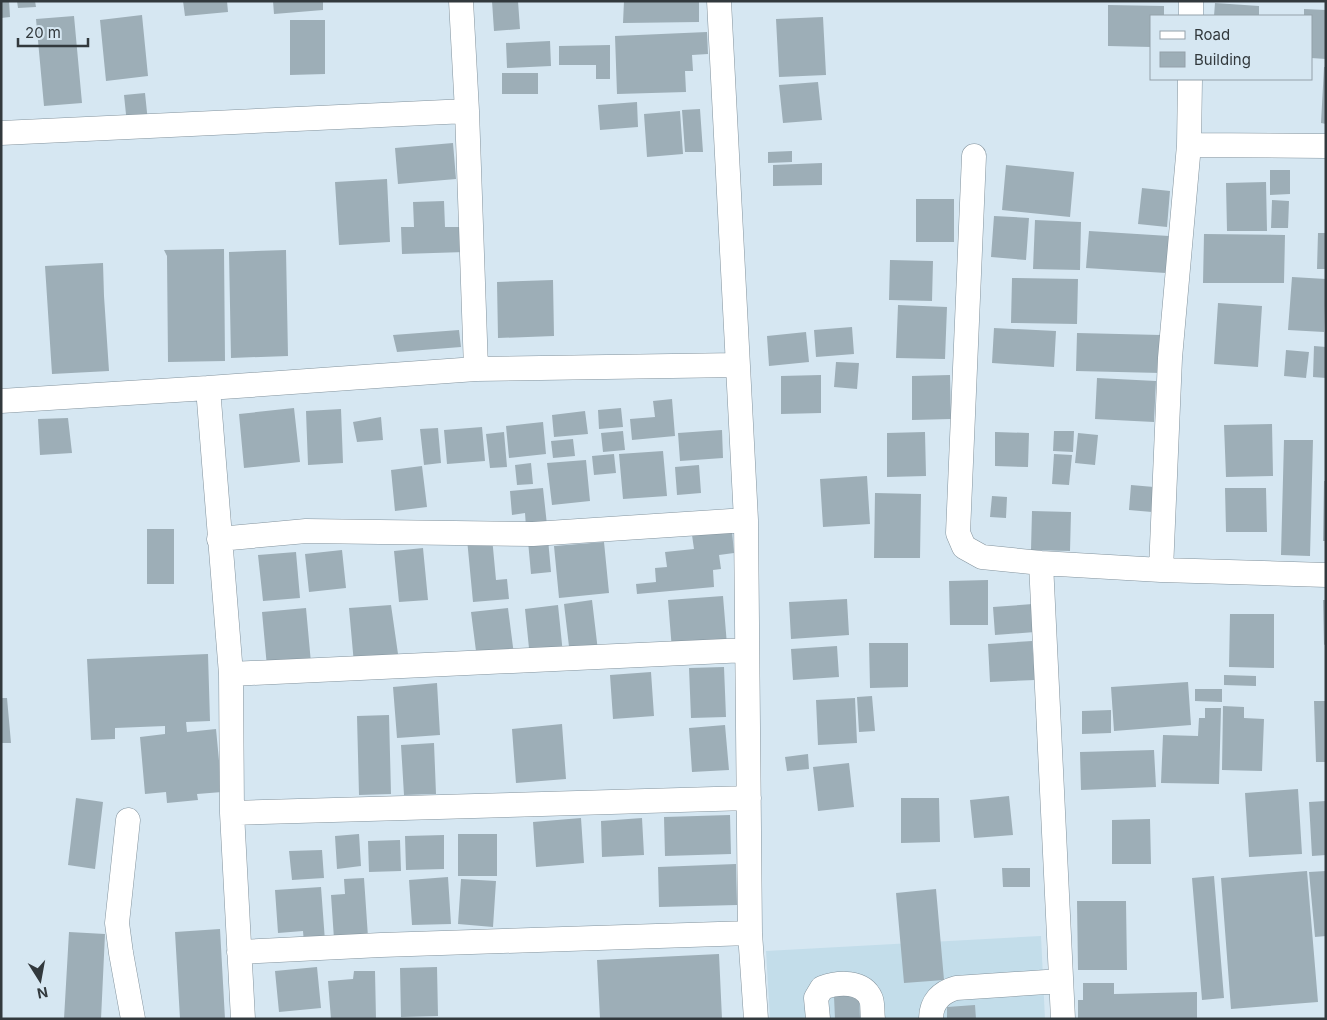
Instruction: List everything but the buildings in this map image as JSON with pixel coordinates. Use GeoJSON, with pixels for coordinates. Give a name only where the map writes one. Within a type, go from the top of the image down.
{"type":"FeatureCollection","features":[{"type":"Feature","properties":{"kind":"street"},"geometry":{"type":"LineString","coordinates":[[461,1],[467,111],[476,368]]}},
{"type":"Feature","properties":{"kind":"street"},"geometry":{"type":"LineString","coordinates":[[719,1],[746,520],[750,933],[756,1019]]}},
{"type":"Feature","properties":{"kind":"street"},"geometry":{"type":"LineString","coordinates":[[1191,1],[1191,15]]}},
{"type":"Feature","properties":{"kind":"street"},"geometry":{"type":"LineString","coordinates":[[1161,570],[1170,358],[1190,145],[1190,80]]}},
{"type":"Feature","properties":{"kind":"street"},"geometry":{"type":"LineString","coordinates":[[1,133],[467,111]]}},
{"type":"Feature","properties":{"kind":"street"},"geometry":{"type":"LineString","coordinates":[[1190,145],[1326,146]]}},
{"type":"Feature","properties":{"kind":"street"},"geometry":{"type":"LineString","coordinates":[[974,156],[958,533],[964,547],[982,557],[1041,563],[1161,570],[1326,575]]}},
{"type":"Feature","properties":{"kind":"street"},"geometry":{"type":"LineString","coordinates":[[1,401],[476,368],[737,365]]}},
{"type":"Feature","properties":{"kind":"street"},"geometry":{"type":"LineString","coordinates":[[208,388],[231,674],[232,813],[243,1019]]}},
{"type":"Feature","properties":{"kind":"street"},"geometry":{"type":"LineString","coordinates":[[219,540],[306,531],[533,534],[746,520]]}},
{"type":"Feature","properties":{"kind":"street"},"geometry":{"type":"LineString","coordinates":[[1041,563],[1063,1019]]}},
{"type":"Feature","properties":{"kind":"street"},"geometry":{"type":"LineString","coordinates":[[231,674],[747,650]]}},
{"type":"Feature","properties":{"kind":"street"},"geometry":{"type":"LineString","coordinates":[[232,813],[749,798]]}},
{"type":"Feature","properties":{"kind":"street"},"geometry":{"type":"LineString","coordinates":[[128,820],[118,923],[121,953],[133,1019]]}},
{"type":"Feature","properties":{"kind":"street"},"geometry":{"type":"LineString","coordinates":[[239,952],[750,933]]}},
{"type":"Feature","properties":{"kind":"street"},"geometry":{"type":"LineString","coordinates":[[931,1019],[935,1001],[948,990],[1061,981]]}},
{"type":"Feature","properties":{"kind":"street"},"geometry":{"type":"LineString","coordinates":[[818,1019],[816,998],[822,988],[840,984],[863,988],[871,999],[873,1019]]}},
{"type":"Feature","properties":{"kind":"shaded area"},"geometry":{"type":"Polygon","coordinates":[[[1041,936],[1045,1019],[770,1019],[766,951],[1041,936]]]}}]}
